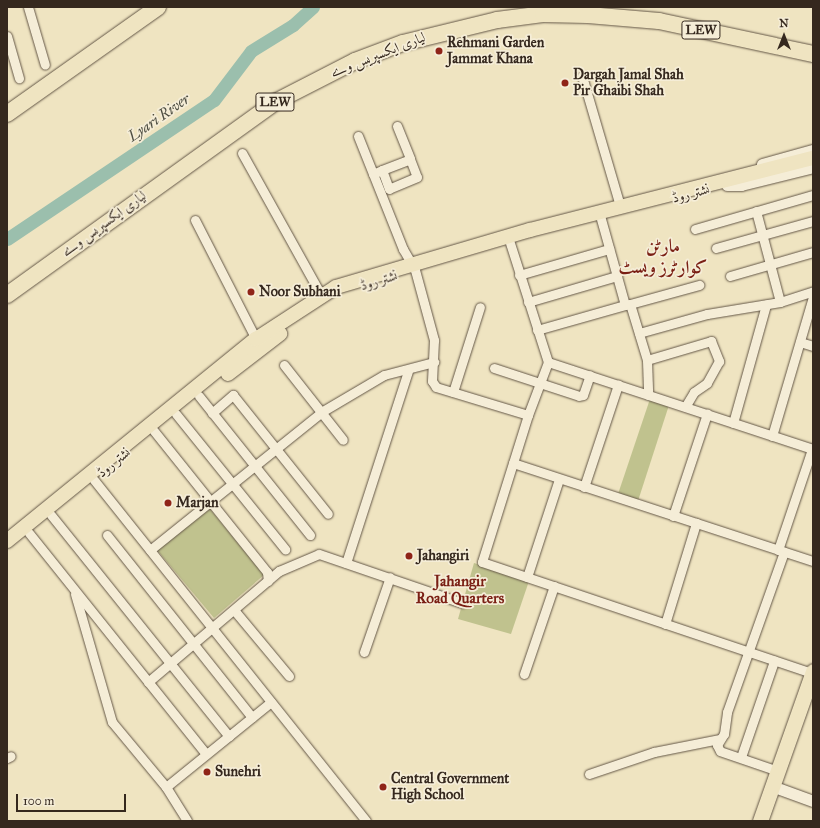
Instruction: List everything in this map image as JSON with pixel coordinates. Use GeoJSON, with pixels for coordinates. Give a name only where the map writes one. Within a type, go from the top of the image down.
{"type":"FeatureCollection","features":[{"type":"Feature","properties":{"kind":"highway"},"geometry":{"type":"LineString","coordinates":[[7,114],[158,7]]}},
{"type":"Feature","properties":{"kind":"highway","name":"لیاری ایکسپریس وے"},"geometry":{"type":"LineString","coordinates":[[7,295],[277,101],[355,61],[403,43],[497,20],[543,14],[588,14],[659,21],[813,54]]}},
{"type":"Feature","properties":{"kind":"highway"},"geometry":{"type":"LineString","coordinates":[[760,821],[813,672]]}},
{"type":"Feature","properties":{"kind":"highway"},"geometry":{"type":"LineString","coordinates":[[769,821],[813,695]]}},
{"type":"Feature","properties":{"kind":"main road","name":"نشتر روڈ"},"geometry":{"type":"LineString","coordinates":[[7,552],[154,431],[334,295],[413,267],[601,219],[813,158]]}},
{"type":"Feature","properties":{"kind":"main road","name":"نشتر روڈ"},"geometry":{"type":"LineString","coordinates":[[7,541],[256,339],[321,295],[620,206],[727,183]]}},
{"type":"Feature","properties":{"kind":"street"},"geometry":{"type":"LineString","coordinates":[[28,7],[45,65]]}},
{"type":"Feature","properties":{"kind":"street"},"geometry":{"type":"LineString","coordinates":[[7,36],[19,78]]}},
{"type":"Feature","properties":{"kind":"street"},"geometry":{"type":"LineString","coordinates":[[582,76],[620,206]]}},
{"type":"Feature","properties":{"kind":"street"},"geometry":{"type":"LineString","coordinates":[[382,170],[389,189],[417,176],[397,126]]}},
{"type":"Feature","properties":{"kind":"street"},"geometry":{"type":"LineString","coordinates":[[358,136],[413,267],[434,340],[432,381],[436,387],[528,415]]}},
{"type":"Feature","properties":{"kind":"street","name":"نشتر روڈ"},"geometry":{"type":"LineString","coordinates":[[727,183],[744,169],[813,150]]}},
{"type":"Feature","properties":{"kind":"street"},"geometry":{"type":"LineString","coordinates":[[242,153],[321,295]]}},
{"type":"Feature","properties":{"kind":"street"},"geometry":{"type":"LineString","coordinates":[[373,174],[410,159]]}},
{"type":"Feature","properties":{"kind":"street","name":"نشتر روڈ"},"geometry":{"type":"LineString","coordinates":[[727,183],[813,167]]}},
{"type":"Feature","properties":{"kind":"street"},"geometry":{"type":"LineString","coordinates":[[695,229],[813,195]]}},
{"type":"Feature","properties":{"kind":"street"},"geometry":{"type":"LineString","coordinates":[[756,211],[780,302]]}},
{"type":"Feature","properties":{"kind":"street"},"geometry":{"type":"LineString","coordinates":[[601,219],[617,276],[639,333],[647,360],[648,395]]}},
{"type":"Feature","properties":{"kind":"street"},"geometry":{"type":"LineString","coordinates":[[195,220],[256,339]]}},
{"type":"Feature","properties":{"kind":"street"},"geometry":{"type":"LineString","coordinates":[[716,248],[813,221]]}},
{"type":"Feature","properties":{"kind":"street"},"geometry":{"type":"LineString","coordinates":[[510,243],[548,362],[528,415],[482,562],[774,661],[813,672]]}},
{"type":"Feature","properties":{"kind":"street"},"geometry":{"type":"LineString","coordinates":[[519,275],[609,249]]}},
{"type":"Feature","properties":{"kind":"street"},"geometry":{"type":"LineString","coordinates":[[730,276],[813,252]]}},
{"type":"Feature","properties":{"kind":"street"},"geometry":{"type":"LineString","coordinates":[[528,302],[617,276]]}},
{"type":"Feature","properties":{"kind":"street"},"geometry":{"type":"LineString","coordinates":[[537,330],[699,285]]}},
{"type":"Feature","properties":{"kind":"street"},"geometry":{"type":"LineString","coordinates":[[639,333],[707,314],[780,302],[813,290]]}},
{"type":"Feature","properties":{"kind":"street"},"geometry":{"type":"LineString","coordinates":[[772,436],[800,342],[811,313],[813,296]]}},
{"type":"Feature","properties":{"kind":"street"},"geometry":{"type":"LineString","coordinates":[[733,422],[766,305]]}},
{"type":"Feature","properties":{"kind":"street"},"geometry":{"type":"LineString","coordinates":[[453,392],[480,307]]}},
{"type":"Feature","properties":{"kind":"street"},"geometry":{"type":"LineString","coordinates":[[647,360],[711,341],[719,361],[707,383],[694,392],[685,407]]}},
{"type":"Feature","properties":{"kind":"street"},"geometry":{"type":"LineString","coordinates":[[800,342],[813,346]]}},
{"type":"Feature","properties":{"kind":"street"},"geometry":{"type":"LineString","coordinates":[[150,550],[323,411],[384,375],[408,371],[434,362]]}},
{"type":"Feature","properties":{"kind":"street"},"geometry":{"type":"LineString","coordinates":[[548,362],[813,449],[750,652],[727,712],[724,734],[719,739],[717,749],[778,771]]}},
{"type":"Feature","properties":{"kind":"street"},"geometry":{"type":"LineString","coordinates":[[284,365],[323,411],[343,440]]}},
{"type":"Feature","properties":{"kind":"street"},"geometry":{"type":"LineString","coordinates":[[494,368],[581,396],[590,375]]}},
{"type":"Feature","properties":{"kind":"street"},"geometry":{"type":"LineString","coordinates":[[346,563],[408,371]]}},
{"type":"Feature","properties":{"kind":"street"},"geometry":{"type":"LineString","coordinates":[[584,487],[618,385]]}},
{"type":"Feature","properties":{"kind":"street"},"geometry":{"type":"LineString","coordinates":[[212,413],[233,395],[277,448],[328,514]]}},
{"type":"Feature","properties":{"kind":"street"},"geometry":{"type":"LineString","coordinates":[[199,396],[310,535]]}},
{"type":"Feature","properties":{"kind":"street"},"geometry":{"type":"LineString","coordinates":[[176,414],[233,482],[285,549]]}},
{"type":"Feature","properties":{"kind":"street"},"geometry":{"type":"LineString","coordinates":[[673,516],[707,414]]}},
{"type":"Feature","properties":{"kind":"street"},"geometry":{"type":"LineString","coordinates":[[154,431],[267,572],[268,581]]}},
{"type":"Feature","properties":{"kind":"street"},"geometry":{"type":"LineString","coordinates":[[513,463],[812,560]]}},
{"type":"Feature","properties":{"kind":"street"},"geometry":{"type":"LineString","coordinates":[[527,577],[559,479]]}},
{"type":"Feature","properties":{"kind":"street"},"geometry":{"type":"LineString","coordinates":[[94,480],[366,821]]}},
{"type":"Feature","properties":{"kind":"street"},"geometry":{"type":"LineString","coordinates":[[51,516],[229,736]]}},
{"type":"Feature","properties":{"kind":"street"},"geometry":{"type":"LineString","coordinates":[[664,624],[696,523]]}},
{"type":"Feature","properties":{"kind":"street"},"geometry":{"type":"LineString","coordinates":[[29,533],[206,754]]}},
{"type":"Feature","properties":{"kind":"street"},"geometry":{"type":"LineString","coordinates":[[107,535],[252,717]]}},
{"type":"Feature","properties":{"kind":"street"},"geometry":{"type":"LineString","coordinates":[[148,682],[279,571],[320,554],[462,603]]}},
{"type":"Feature","properties":{"kind":"street"},"geometry":{"type":"LineString","coordinates":[[364,652],[390,577]]}},
{"type":"Feature","properties":{"kind":"street"},"geometry":{"type":"LineString","coordinates":[[524,674],[554,586]]}},
{"type":"Feature","properties":{"kind":"street"},"geometry":{"type":"LineString","coordinates":[[73,589],[112,722],[166,787],[187,821]]}},
{"type":"Feature","properties":{"kind":"street"},"geometry":{"type":"LineString","coordinates":[[234,610],[289,676]]}},
{"type":"Feature","properties":{"kind":"street"},"geometry":{"type":"LineString","coordinates":[[741,757],[774,661]]}},
{"type":"Feature","properties":{"kind":"street"},"geometry":{"type":"LineString","coordinates":[[166,787],[271,702]]}},
{"type":"Feature","properties":{"kind":"street"},"geometry":{"type":"LineString","coordinates":[[589,774],[654,752],[719,739]]}},
{"type":"Feature","properties":{"kind":"street"},"geometry":{"type":"LineString","coordinates":[[780,790],[813,802]]}},
{"type":"Feature","properties":{"kind":"green space"},"geometry":{"type":"Polygon","coordinates":[[[651,396],[670,402],[637,504],[617,497],[651,396]]]}},
{"type":"Feature","properties":{"kind":"green space"},"geometry":{"type":"Polygon","coordinates":[[[210,509],[264,575],[214,618],[157,550],[210,509]]]}},
{"type":"Feature","properties":{"kind":"green space"},"geometry":{"type":"Polygon","coordinates":[[[474,563],[529,581],[511,634],[458,619],[474,563]]]}},
{"type":"Feature","properties":{"kind":"waterway","name":"Lyari River"},"geometry":{"type":"LineString","coordinates":[[7,239],[214,100],[251,51],[293,25],[313,7]]}},
{"type":"Feature","properties":{"kind":"place","name":"Rehmani Garden Jammat Khana"},"geometry":{"type":"Point","coordinates":[439,51]}},
{"type":"Feature","properties":{"kind":"place","name":"Dargah Jamal Shah Pir Ghaibi Shah"},"geometry":{"type":"Point","coordinates":[565,83]}},
{"type":"Feature","properties":{"kind":"place","name":"Noor Subhani"},"geometry":{"type":"Point","coordinates":[251,292]}},
{"type":"Feature","properties":{"kind":"place","name":"Marjan"},"geometry":{"type":"Point","coordinates":[168,503]}},
{"type":"Feature","properties":{"kind":"place","name":"Jahangiri"},"geometry":{"type":"Point","coordinates":[409,556]}},
{"type":"Feature","properties":{"kind":"place","name":"Sunehri"},"geometry":{"type":"Point","coordinates":[207,772]}},
{"type":"Feature","properties":{"kind":"place","name":"Central Government High School"},"geometry":{"type":"Point","coordinates":[383,787]}},
{"type":"Feature","properties":{"kind":"district","name":"مارٹن کوارٹرز ویسٹ"},"geometry":{"type":"Point","coordinates":[663,257]}},
{"type":"Feature","properties":{"kind":"district","name":"Jahangir Road Quarters"},"geometry":{"type":"Point","coordinates":[460,590]}}]}
